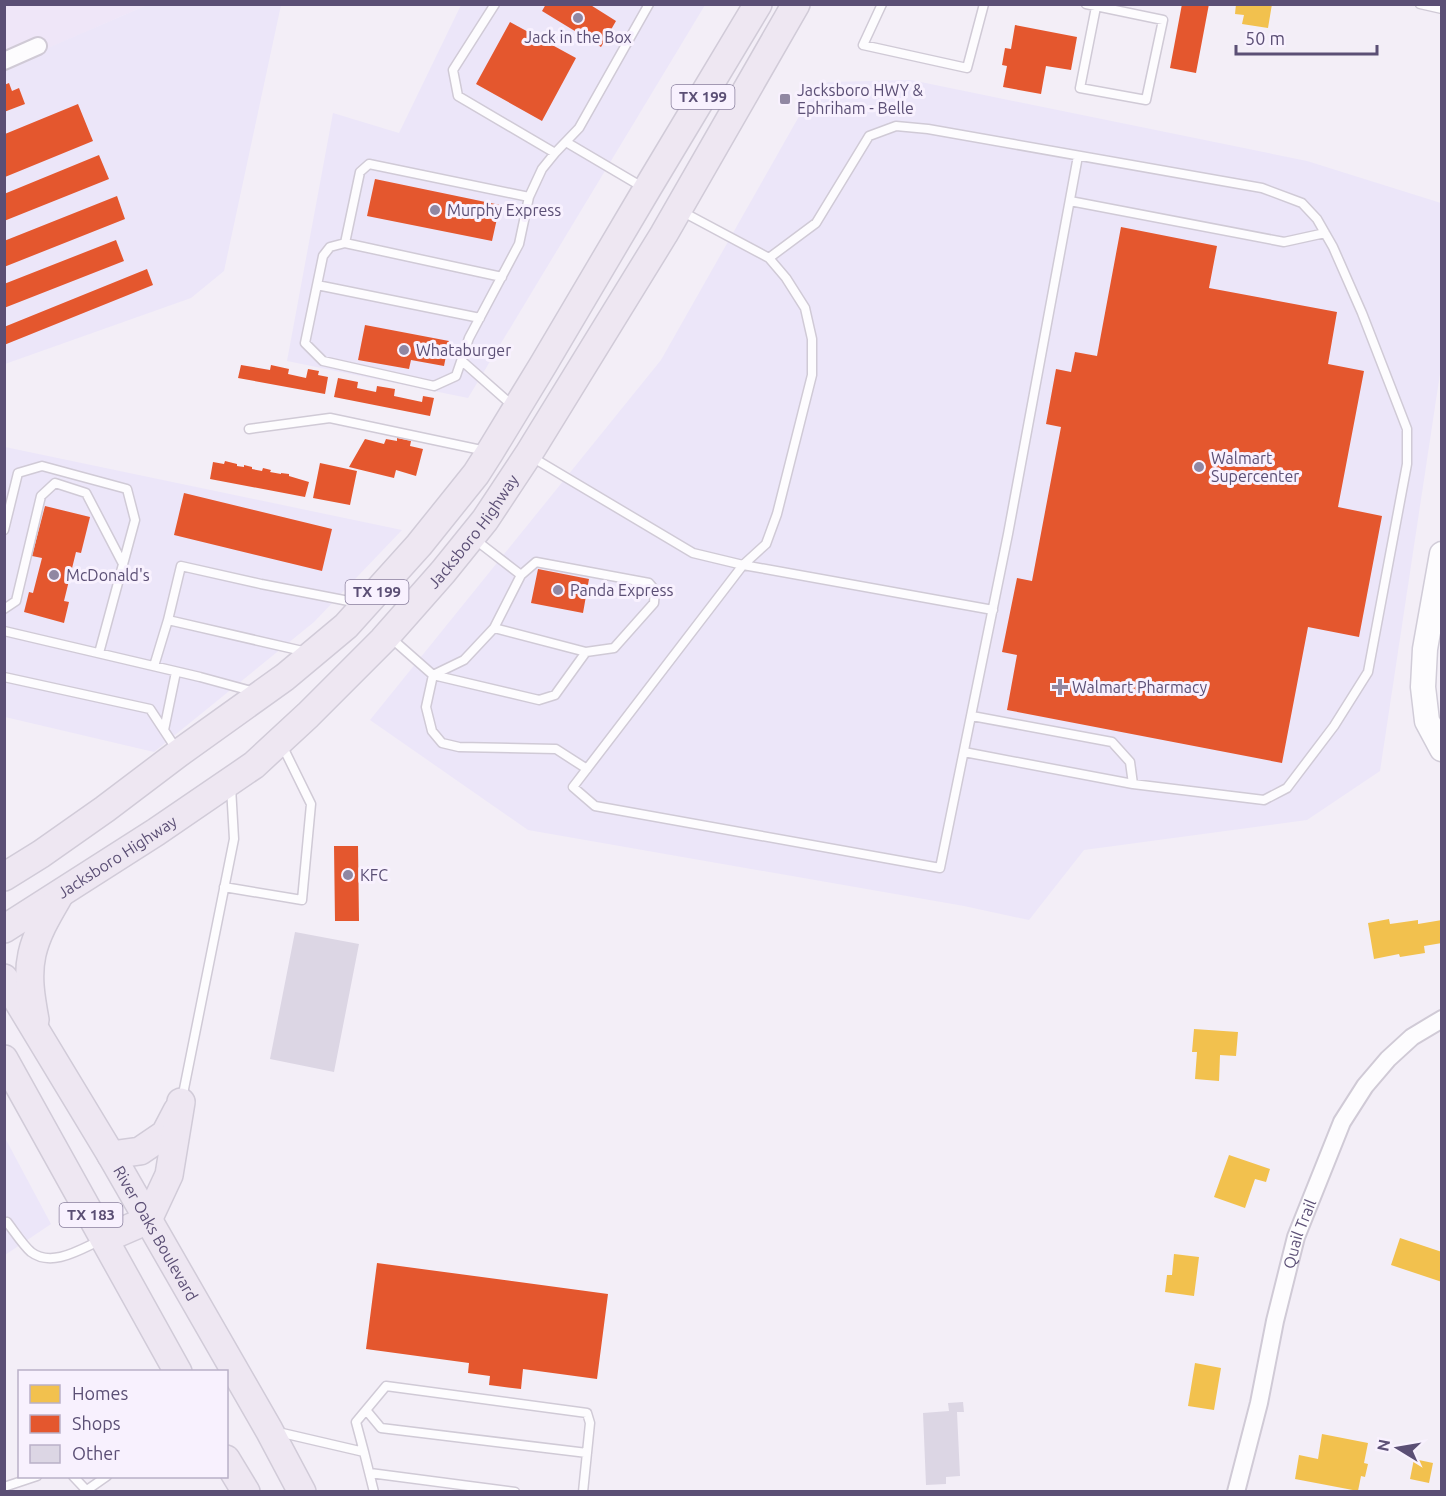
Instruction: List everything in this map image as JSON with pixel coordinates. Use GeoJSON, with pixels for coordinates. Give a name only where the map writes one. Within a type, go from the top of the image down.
{"type":"FeatureCollection","features":[{"type":"Feature","properties":{"kind":"main road","name":"Jacksboro Highway"},"geometry":{"type":"LineString","coordinates":[[4,929],[156,832],[254,765],[388,636],[443,572],[485,520],[528,455],[678,210],[796,4]]}},
{"type":"Feature","properties":{"kind":"main road","name":"Jacksboro Highway"},"geometry":{"type":"LineString","coordinates":[[4,877],[105,809],[285,677],[346,626],[419,545],[476,474],[490,452],[758,5]]}},
{"type":"Feature","properties":{"kind":"main road"},"geometry":{"type":"LineString","coordinates":[[647,189],[678,210]]}},
{"type":"Feature","properties":{"kind":"main road"},"geometry":{"type":"LineString","coordinates":[[285,677],[308,715]]}},
{"type":"Feature","properties":{"kind":"main road"},"geometry":{"type":"LineString","coordinates":[[4,863],[20,858],[105,809]]}},
{"type":"Feature","properties":{"kind":"main road"},"geometry":{"type":"LineString","coordinates":[[36,1030],[30,994],[32,953],[38,934],[60,892]]}},
{"type":"Feature","properties":{"kind":"main road","name":"River Oaks Boulevard"},"geometry":{"type":"LineString","coordinates":[[4,978],[111,1155],[302,1491]]}},
{"type":"Feature","properties":{"kind":"main road","name":"TX 183"},"geometry":{"type":"LineString","coordinates":[[4,1059],[177,1370]]}},
{"type":"Feature","properties":{"kind":"main road"},"geometry":{"type":"LineString","coordinates":[[4,1071],[24,1095]]}},
{"type":"Feature","properties":{"kind":"main road"},"geometry":{"type":"LineString","coordinates":[[111,1155],[140,1151],[165,1134],[181,1102]]}},
{"type":"Feature","properties":{"kind":"main road"},"geometry":{"type":"LineString","coordinates":[[104,1239],[148,1220],[170,1175],[181,1102]]}},
{"type":"Feature","properties":{"kind":"main road"},"geometry":{"type":"LineString","coordinates":[[228,1462],[246,1491]]}},
{"type":"Feature","properties":{"kind":"street"},"geometry":{"type":"LineString","coordinates":[[4,61],[38,46]]}},
{"type":"Feature","properties":{"kind":"street"},"geometry":{"type":"LineString","coordinates":[[1442,554],[1425,649],[1423,687],[1427,721],[1442,749]]}},
{"type":"Feature","properties":{"kind":"street","name":"Quail Trail"},"geometry":{"type":"LineString","coordinates":[[1236,1491],[1259,1403],[1275,1321],[1296,1238],[1342,1122],[1365,1086],[1388,1059],[1412,1037],[1442,1019]]}},
{"type":"Feature","properties":{"kind":"lane"},"geometry":{"type":"LineString","coordinates":[[495,4],[453,70],[458,96],[555,153]]}},
{"type":"Feature","properties":{"kind":"lane"},"geometry":{"type":"LineString","coordinates":[[502,277],[345,243],[330,247],[323,256],[306,343],[323,361],[434,386],[456,376],[470,338],[480,318],[502,277],[519,244],[529,197],[542,169],[579,128],[649,4]]}},
{"type":"Feature","properties":{"kind":"lane"},"geometry":{"type":"LineString","coordinates":[[882,4],[863,45],[967,68],[984,4]]}},
{"type":"Feature","properties":{"kind":"lane"},"geometry":{"type":"LineString","coordinates":[[1086,4],[1163,20],[1146,100],[1080,88],[1096,7]]}},
{"type":"Feature","properties":{"kind":"lane"},"geometry":{"type":"LineString","coordinates":[[1420,4],[1442,9]]}},
{"type":"Feature","properties":{"kind":"lane"},"geometry":{"type":"LineString","coordinates":[[769,258],[816,223],[869,136],[896,126],[928,129],[1262,188],[1302,203],[1317,219],[1333,247],[1362,313],[1407,429],[1407,464],[1368,672],[1334,726],[1287,788],[1264,800],[1133,784],[964,752]]}},
{"type":"Feature","properties":{"kind":"lane"},"geometry":{"type":"LineString","coordinates":[[566,142],[647,189]]}},
{"type":"Feature","properties":{"kind":"lane"},"geometry":{"type":"LineString","coordinates":[[678,210],[769,258],[786,278],[804,308],[812,339],[812,375],[777,514],[766,544],[743,565],[573,787],[595,806],[940,868],[993,610],[1078,156]]}},
{"type":"Feature","properties":{"kind":"lane"},"geometry":{"type":"LineString","coordinates":[[345,243],[360,172],[369,164],[529,197]]}},
{"type":"Feature","properties":{"kind":"lane"},"geometry":{"type":"LineString","coordinates":[[1070,201],[1284,242],[1324,232]]}},
{"type":"Feature","properties":{"kind":"lane"},"geometry":{"type":"LineString","coordinates":[[317,285],[480,318]]}},
{"type":"Feature","properties":{"kind":"lane"},"geometry":{"type":"LineString","coordinates":[[462,361],[516,409]]}},
{"type":"Feature","properties":{"kind":"lane"},"geometry":{"type":"LineString","coordinates":[[249,429],[330,418],[490,452]]}},
{"type":"Feature","properties":{"kind":"lane"},"geometry":{"type":"LineString","coordinates":[[528,455],[693,553],[743,565],[993,610]]}},
{"type":"Feature","properties":{"kind":"lane"},"geometry":{"type":"LineString","coordinates":[[4,530],[18,472],[42,466],[127,489],[135,520],[99,653]]}},
{"type":"Feature","properties":{"kind":"lane"},"geometry":{"type":"LineString","coordinates":[[4,609],[16,601],[41,496],[55,483],[86,493],[123,564]]}},
{"type":"Feature","properties":{"kind":"lane"},"geometry":{"type":"LineString","coordinates":[[472,537],[521,574]]}},
{"type":"Feature","properties":{"kind":"lane"},"geometry":{"type":"LineString","coordinates":[[433,675],[464,660],[494,628],[521,574],[536,562],[649,583],[655,590],[654,603],[614,648],[586,652],[494,628]]}},
{"type":"Feature","properties":{"kind":"lane"},"geometry":{"type":"LineString","coordinates":[[154,666],[181,566],[366,604]]}},
{"type":"Feature","properties":{"kind":"lane"},"geometry":{"type":"LineString","coordinates":[[168,620],[313,654]]}},
{"type":"Feature","properties":{"kind":"lane"},"geometry":{"type":"LineString","coordinates":[[4,631],[261,694]]}},
{"type":"Feature","properties":{"kind":"lane"},"geometry":{"type":"LineString","coordinates":[[388,636],[433,675],[539,700],[555,695],[586,652]]}},
{"type":"Feature","properties":{"kind":"lane"},"geometry":{"type":"LineString","coordinates":[[164,730],[176,672]]}},
{"type":"Feature","properties":{"kind":"lane"},"geometry":{"type":"LineString","coordinates":[[433,675],[426,706],[432,731],[442,742],[459,747],[556,749],[587,769]]}},
{"type":"Feature","properties":{"kind":"lane"},"geometry":{"type":"LineString","coordinates":[[4,677],[150,710],[179,753]]}},
{"type":"Feature","properties":{"kind":"lane"},"geometry":{"type":"LineString","coordinates":[[972,716],[1112,742],[1130,762],[1133,784]]}},
{"type":"Feature","properties":{"kind":"lane"},"geometry":{"type":"LineString","coordinates":[[224,887],[302,900],[311,804],[280,741]]}},
{"type":"Feature","properties":{"kind":"lane"},"geometry":{"type":"LineString","coordinates":[[181,1102],[234,839],[231,780]]}},
{"type":"Feature","properties":{"kind":"lane"},"geometry":{"type":"LineString","coordinates":[[5,1221],[30,1251],[41,1257],[60,1258],[104,1239]]}},
{"type":"Feature","properties":{"kind":"lane"},"geometry":{"type":"LineString","coordinates":[[374,1491],[356,1422],[386,1386],[587,1413],[590,1423],[582,1491]]}},
{"type":"Feature","properties":{"kind":"lane"},"geometry":{"type":"LineString","coordinates":[[366,1410],[381,1428],[587,1453]]}},
{"type":"Feature","properties":{"kind":"lane"},"geometry":{"type":"LineString","coordinates":[[269,1430],[364,1452]]}},
{"type":"Feature","properties":{"kind":"lane"},"geometry":{"type":"LineString","coordinates":[[370,1473],[485,1490],[515,1491]]}},
{"type":"Feature","properties":{"kind":"lane"},"geometry":{"type":"LineString","coordinates":[[4,1487],[31,1478]]}},
{"type":"Feature","properties":{"kind":"lane"},"geometry":{"type":"LineString","coordinates":[[75,1478],[87,1491],[104,1478]]}},
{"type":"Feature","properties":{"kind":"shaded area"},"geometry":{"type":"Polygon","coordinates":[[[5,5],[147,5],[5,67],[5,5]]]}},
{"type":"Feature","properties":{"kind":"shaded area"},"geometry":{"type":"Polygon","coordinates":[[[147,5],[281,5],[224,271],[191,298],[5,364],[4,67],[147,5]]]}},
{"type":"Feature","properties":{"kind":"shaded area"},"geometry":{"type":"Polygon","coordinates":[[[461,5],[705,5],[468,398],[287,361],[333,113],[399,133],[461,5]]]}},
{"type":"Feature","properties":{"kind":"shaded area"},"geometry":{"type":"Polygon","coordinates":[[[911,80],[1307,161],[1441,203],[1441,367],[1380,771],[1307,820],[1084,850],[1029,920],[964,906],[528,830],[370,720],[661,360],[806,104],[828,82],[911,80]]]}},
{"type":"Feature","properties":{"kind":"shaded area"},"geometry":{"type":"Polygon","coordinates":[[[5,447],[402,530],[314,622],[154,752],[5,717],[5,447]]]}},
{"type":"Feature","properties":{"kind":"shaded area"},"geometry":{"type":"Polygon","coordinates":[[[4,1136],[51,1224],[5,1255],[4,1255],[4,1136]]]}},
{"type":"Feature","properties":{"kind":"building: Homes"},"geometry":{"type":"Polygon","coordinates":[[[1236,4],[1244,6],[1244,4],[1272,4],[1268,28],[1242,24],[1244,15],[1235,14],[1236,4]]]}},
{"type":"Feature","properties":{"kind":"building: Homes"},"geometry":{"type":"Polygon","coordinates":[[[1389,919],[1390,924],[1418,920],[1418,924],[1442,920],[1442,943],[1424,946],[1425,953],[1400,957],[1399,954],[1374,959],[1368,923],[1389,919]]]}},
{"type":"Feature","properties":{"kind":"building: Homes"},"geometry":{"type":"Polygon","coordinates":[[[1194,1029],[1238,1032],[1236,1056],[1220,1055],[1219,1081],[1195,1079],[1197,1052],[1192,1052],[1194,1029]]]}},
{"type":"Feature","properties":{"kind":"building: Homes"},"geometry":{"type":"Polygon","coordinates":[[[1229,1155],[1270,1169],[1266,1182],[1255,1179],[1245,1208],[1214,1197],[1229,1155]]]}},
{"type":"Feature","properties":{"kind":"building: Homes"},"geometry":{"type":"Polygon","coordinates":[[[1400,1238],[1442,1252],[1442,1282],[1391,1265],[1400,1238]]]}},
{"type":"Feature","properties":{"kind":"building: Homes"},"geometry":{"type":"Polygon","coordinates":[[[1174,1254],[1199,1257],[1194,1296],[1165,1292],[1167,1275],[1172,1275],[1174,1254]]]}},
{"type":"Feature","properties":{"kind":"building: Homes"},"geometry":{"type":"Polygon","coordinates":[[[1195,1363],[1221,1368],[1214,1410],[1188,1406],[1195,1363]]]}},
{"type":"Feature","properties":{"kind":"building: Homes"},"geometry":{"type":"Polygon","coordinates":[[[1322,1434],[1368,1443],[1364,1463],[1368,1464],[1365,1477],[1361,1476],[1358,1491],[1295,1479],[1299,1455],[1318,1459],[1322,1434]]]}},
{"type":"Feature","properties":{"kind":"building: Homes"},"geometry":{"type":"Polygon","coordinates":[[[1414,1459],[1433,1463],[1429,1483],[1410,1479],[1414,1459]]]}},
{"type":"Feature","properties":{"kind":"building: Shops"},"geometry":{"type":"Polygon","coordinates":[[[546,4],[589,4],[616,21],[601,47],[542,11],[546,4]]]}},
{"type":"Feature","properties":{"kind":"building: Shops"},"geometry":{"type":"Polygon","coordinates":[[[1182,4],[1209,4],[1196,73],[1170,68],[1182,4]]]}},
{"type":"Feature","properties":{"kind":"building: Shops"},"geometry":{"type":"Polygon","coordinates":[[[510,22],[576,58],[542,121],[476,84],[510,22]]]}},
{"type":"Feature","properties":{"kind":"building: Shops"},"geometry":{"type":"Polygon","coordinates":[[[1015,25],[1077,37],[1071,70],[1046,66],[1041,94],[1003,87],[1007,66],[1002,65],[1005,48],[1011,49],[1015,25]]]}},
{"type":"Feature","properties":{"kind":"building: Shops"},"geometry":{"type":"Polygon","coordinates":[[[9,83],[12,91],[19,88],[25,104],[4,112],[4,85],[9,83]]]}},
{"type":"Feature","properties":{"kind":"building: Shops"},"geometry":{"type":"Polygon","coordinates":[[[78,104],[93,141],[5,177],[5,134],[78,104]]]}},
{"type":"Feature","properties":{"kind":"building: Shops"},"geometry":{"type":"Polygon","coordinates":[[[99,155],[109,179],[4,221],[4,194],[99,155]]]}},
{"type":"Feature","properties":{"kind":"building: Shops"},"geometry":{"type":"Polygon","coordinates":[[[375,179],[500,205],[492,241],[367,216],[375,179]]]}},
{"type":"Feature","properties":{"kind":"building: Shops"},"geometry":{"type":"Polygon","coordinates":[[[117,196],[125,219],[4,267],[4,241],[117,196]]]}},
{"type":"Feature","properties":{"kind":"building: Shops","name":"Walmart Supercenter"},"geometry":{"type":"Polygon","coordinates":[[[1121,227],[1217,246],[1209,288],[1337,312],[1328,364],[1364,371],[1338,507],[1382,516],[1359,637],[1308,627],[1282,763],[1007,710],[1017,655],[1002,652],[1017,578],[1032,581],[1061,427],[1046,424],[1056,369],[1071,372],[1075,352],[1097,356],[1121,227]]]}},
{"type":"Feature","properties":{"kind":"building: Shops"},"geometry":{"type":"Polygon","coordinates":[[[116,240],[124,261],[4,308],[4,284],[116,240]]]}},
{"type":"Feature","properties":{"kind":"building: Shops"},"geometry":{"type":"Polygon","coordinates":[[[147,269],[153,285],[4,345],[4,327],[147,269]]]}},
{"type":"Feature","properties":{"kind":"building: Shops","name":"Whataburger"},"geometry":{"type":"Polygon","coordinates":[[[365,325],[449,341],[444,366],[411,360],[409,369],[358,360],[365,325]]]}},
{"type":"Feature","properties":{"kind":"building: Shops"},"geometry":{"type":"Polygon","coordinates":[[[241,365],[270,370],[271,365],[289,369],[288,374],[306,378],[308,369],[319,371],[318,375],[328,377],[325,394],[238,378],[241,365]]]}},
{"type":"Feature","properties":{"kind":"building: Shops"},"geometry":{"type":"Polygon","coordinates":[[[338,378],[358,382],[357,388],[376,392],[377,386],[395,389],[394,396],[422,402],[423,396],[434,398],[430,416],[334,397],[338,378]]]}},
{"type":"Feature","properties":{"kind":"building: Shops"},"geometry":{"type":"Polygon","coordinates":[[[397,438],[411,441],[410,446],[423,449],[416,476],[396,470],[394,478],[349,467],[365,439],[384,444],[386,439],[397,441],[397,438]]]}},
{"type":"Feature","properties":{"kind":"building: Shops"},"geometry":{"type":"Polygon","coordinates":[[[225,461],[237,464],[237,466],[244,467],[244,465],[262,471],[263,468],[271,470],[270,472],[289,474],[289,476],[309,482],[305,497],[210,479],[213,462],[224,464],[225,461]]]}},
{"type":"Feature","properties":{"kind":"building: Shops"},"geometry":{"type":"Polygon","coordinates":[[[320,463],[357,471],[350,505],[313,498],[320,463]]]}},
{"type":"Feature","properties":{"kind":"building: Shops"},"geometry":{"type":"Polygon","coordinates":[[[184,493],[332,529],[322,571],[174,535],[184,493]]]}},
{"type":"Feature","properties":{"kind":"building: Shops","name":"McDonald's"},"geometry":{"type":"Polygon","coordinates":[[[45,506],[90,517],[81,553],[76,552],[64,601],[69,602],[64,623],[24,612],[29,592],[33,593],[42,558],[32,556],[45,506]]]}},
{"type":"Feature","properties":{"kind":"building: Shops"},"geometry":{"type":"Polygon","coordinates":[[[538,569],[589,579],[583,613],[531,603],[538,569]]]}},
{"type":"Feature","properties":{"kind":"building: Shops"},"geometry":{"type":"Polygon","coordinates":[[[334,846],[358,846],[359,921],[335,921],[334,846]]]}},
{"type":"Feature","properties":{"kind":"building: Shops"},"geometry":{"type":"Polygon","coordinates":[[[377,1263],[608,1294],[597,1379],[523,1369],[521,1389],[489,1385],[490,1376],[468,1373],[469,1363],[366,1349],[377,1263]]]}},
{"type":"Feature","properties":{"kind":"building: Other"},"geometry":{"type":"Polygon","coordinates":[[[295,932],[359,944],[334,1072],[270,1059],[295,932]]]}},
{"type":"Feature","properties":{"kind":"building: Other"},"geometry":{"type":"Polygon","coordinates":[[[963,1402],[964,1412],[957,1412],[960,1476],[946,1477],[946,1484],[926,1485],[923,1413],[949,1411],[948,1403],[963,1402]]]}},
{"type":"Feature","properties":{"kind":"place","name":"Jack in the Box"},"geometry":{"type":"Point","coordinates":[578,18]}},
{"type":"Feature","properties":{"kind":"place","name":"Jacksboro HWY & Ephriham - Belle"},"geometry":{"type":"Point","coordinates":[785,99]}},
{"type":"Feature","properties":{"kind":"place","name":"Murphy Express"},"geometry":{"type":"Point","coordinates":[435,210]}},
{"type":"Feature","properties":{"kind":"place","name":"Whataburger"},"geometry":{"type":"Point","coordinates":[404,350]}},
{"type":"Feature","properties":{"kind":"place","name":"Walmart Supercenter"},"geometry":{"type":"Point","coordinates":[1199,467]}},
{"type":"Feature","properties":{"kind":"place","name":"McDonald's"},"geometry":{"type":"Point","coordinates":[54,575]}},
{"type":"Feature","properties":{"kind":"place","name":"Panda Express"},"geometry":{"type":"Point","coordinates":[558,590]}},
{"type":"Feature","properties":{"kind":"place","name":"Walmart Pharmacy"},"geometry":{"type":"Point","coordinates":[1060,687]}},
{"type":"Feature","properties":{"kind":"place","name":"KFC"},"geometry":{"type":"Point","coordinates":[348,875]}}]}
